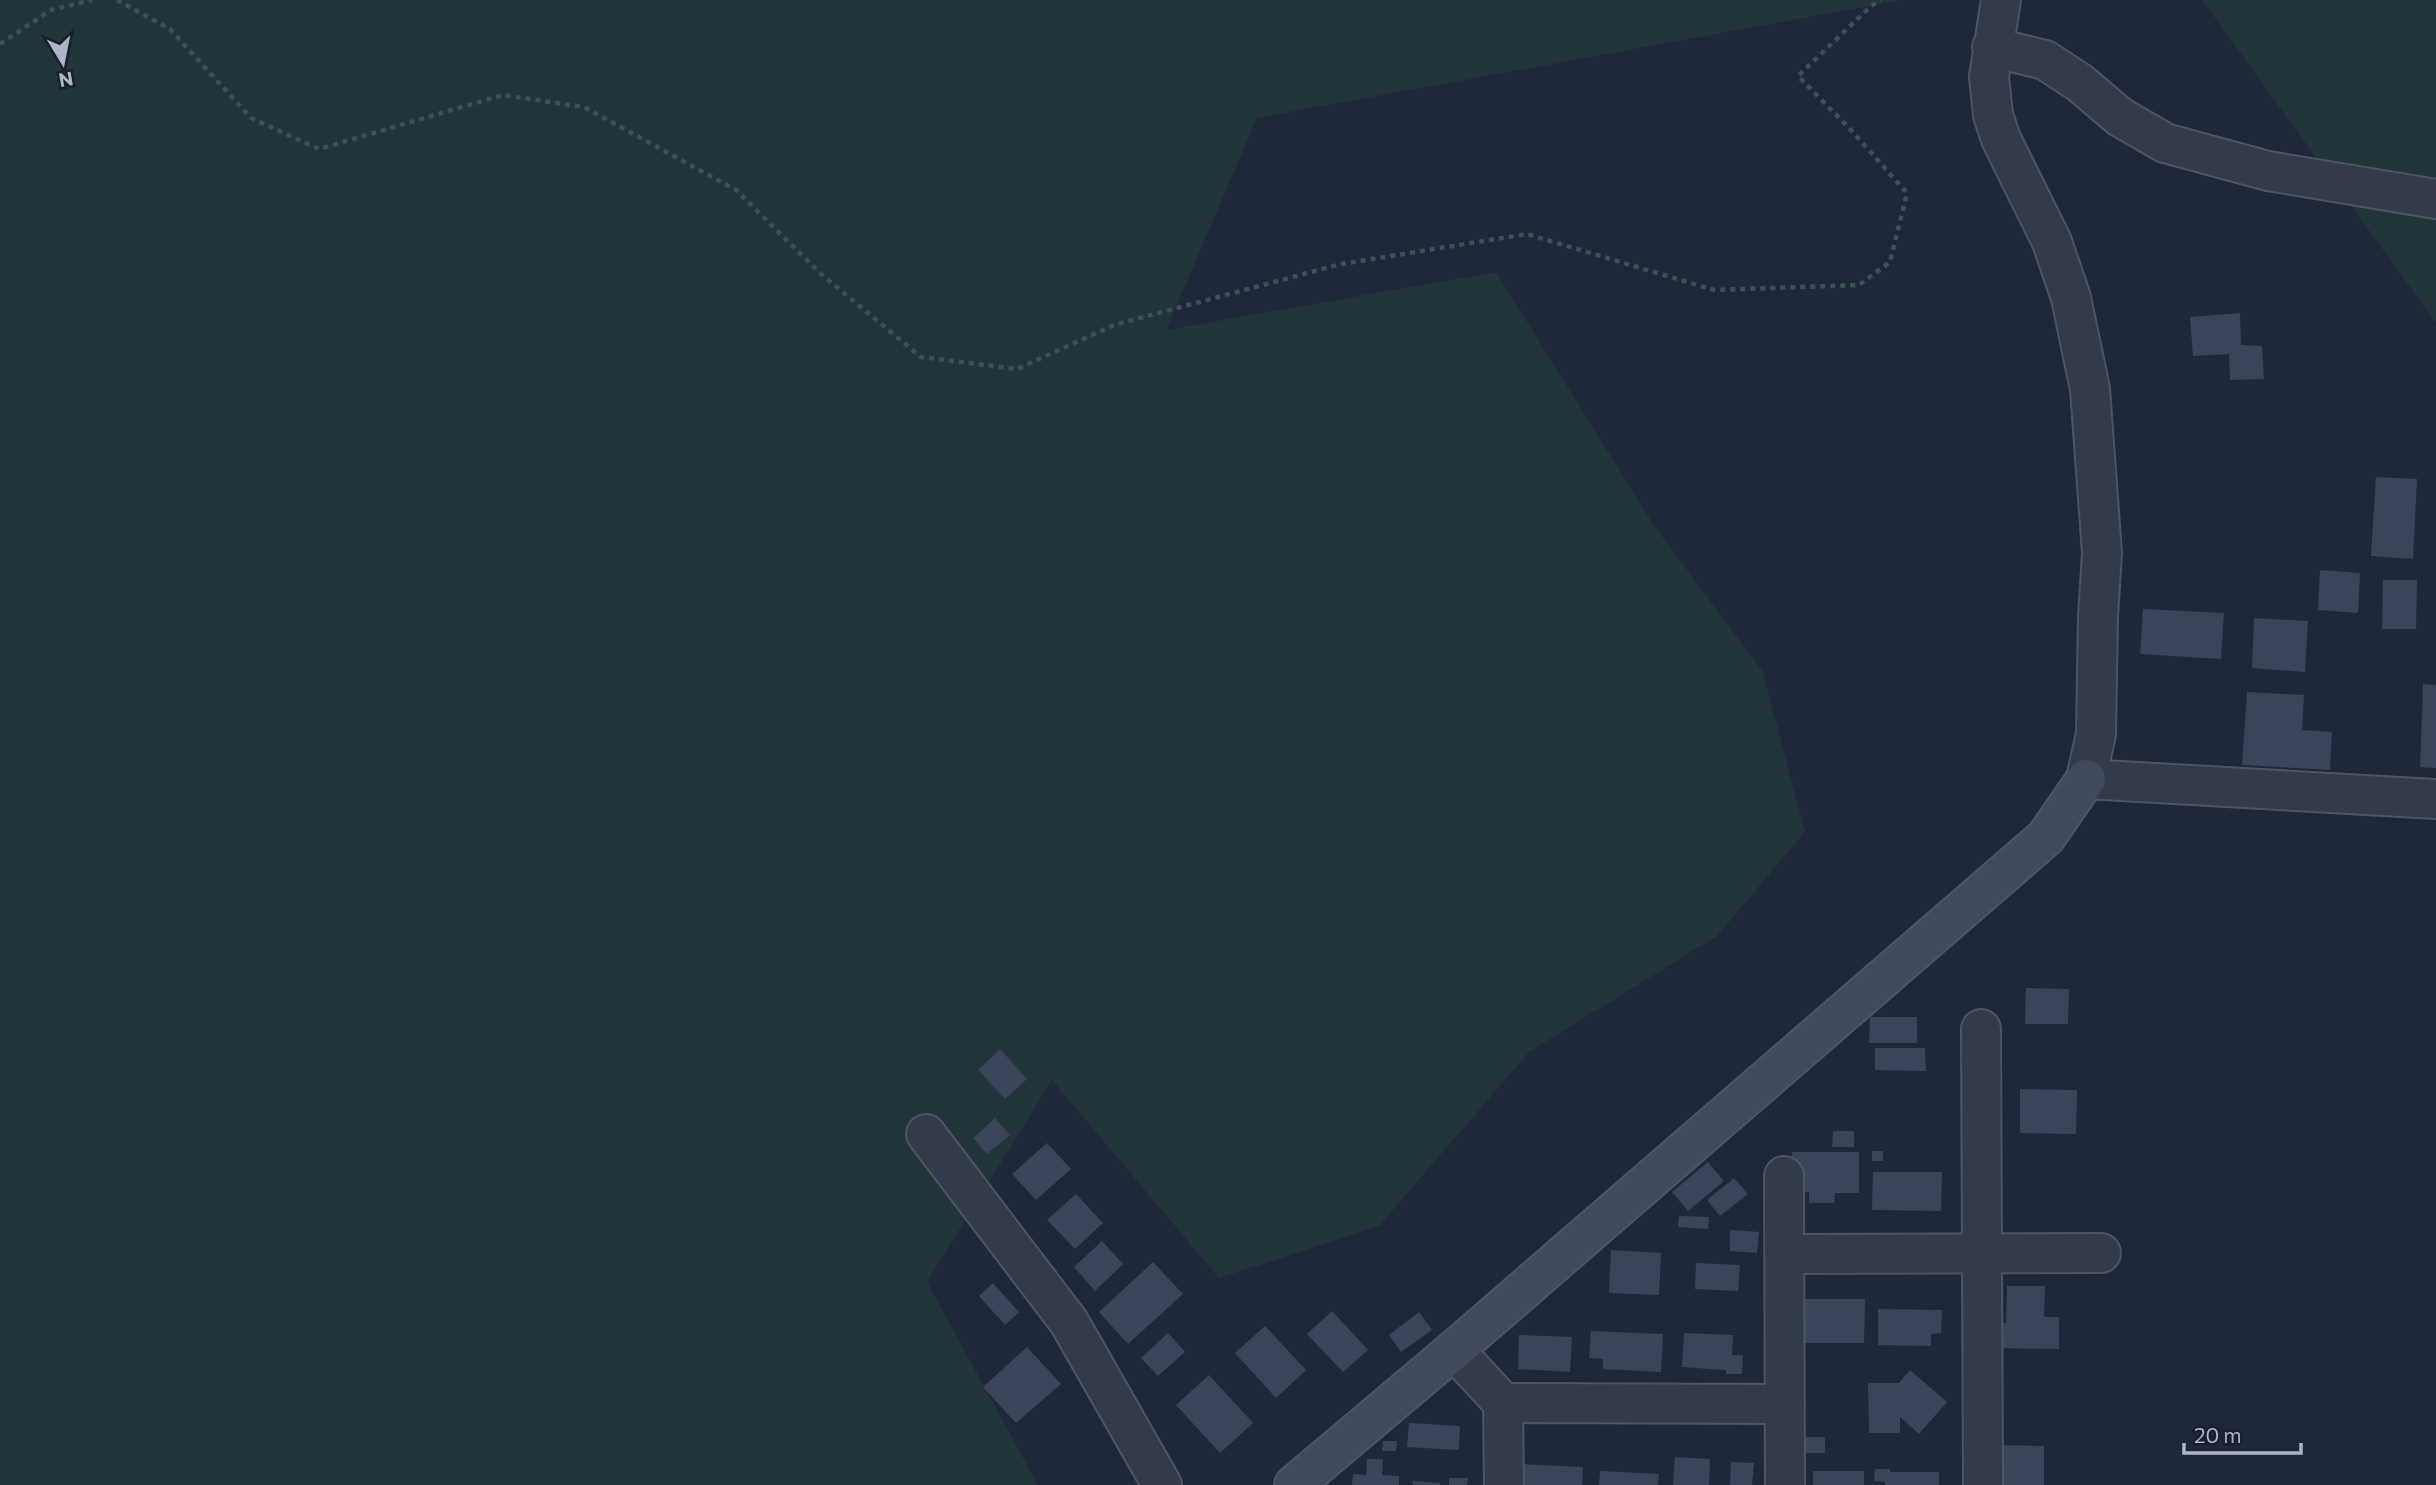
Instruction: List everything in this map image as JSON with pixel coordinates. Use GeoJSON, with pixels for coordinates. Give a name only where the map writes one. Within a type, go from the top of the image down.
{"type":"FeatureCollection","features":[{"type":"Feature","properties":{"kind":"street"},"geometry":{"type":"LineString","coordinates":[[1294,1485],[1454,1350],[2046,837],[2086,779],[2096,734],[2102,553],[2090,389],[2071,298],[2052,242],[2001,139],[1993,115],[1989,77],[2001,0]]}},
{"type":"Feature","properties":{"kind":"street"},"geometry":{"type":"LineString","coordinates":[[1992,47],[2045,60],[2080,83],[2120,117],[2165,143],[2268,171],[2436,199]]}},
{"type":"Feature","properties":{"kind":"street"},"geometry":{"type":"LineString","coordinates":[[2086,779],[2436,799]]}},
{"type":"Feature","properties":{"kind":"street"},"geometry":{"type":"LineString","coordinates":[[1981,1028],[1983,1485]]}},
{"type":"Feature","properties":{"kind":"street"},"geometry":{"type":"LineString","coordinates":[[926,1134],[1069,1322],[1162,1485]]}},
{"type":"Feature","properties":{"kind":"street"},"geometry":{"type":"LineString","coordinates":[[1784,1176],[1785,1485]]}},
{"type":"Feature","properties":{"kind":"street"},"geometry":{"type":"LineString","coordinates":[[1785,1254],[2101,1253]]}},
{"type":"Feature","properties":{"kind":"street"},"geometry":{"type":"LineString","coordinates":[[1454,1350],[1503,1403],[1504,1485]]}},
{"type":"Feature","properties":{"kind":"street"},"geometry":{"type":"LineString","coordinates":[[1503,1403],[1785,1404]]}},
{"type":"Feature","properties":{"kind":"path"},"geometry":{"type":"LineString","coordinates":[[0,44],[51,10],[92,0]]}},
{"type":"Feature","properties":{"kind":"path"},"geometry":{"type":"LineString","coordinates":[[117,0],[170,29],[251,118],[319,149],[503,95],[584,107],[736,190],[821,274],[921,357],[1017,369],[1114,326],[1328,267],[1527,234],[1714,290],[1859,285],[1890,262],[1907,193],[1798,76],[1871,6],[1881,0]]}},
{"type":"Feature","properties":{"kind":"shaded area"},"geometry":{"type":"Polygon","coordinates":[[[0,0],[1902,0],[1257,118],[1166,330],[1496,272],[1653,524],[1763,672],[1805,832],[1717,936],[1529,1052],[1379,1226],[1219,1278],[1052,1080],[927,1282],[1038,1485],[0,1485],[0,0]]]}},
{"type":"Feature","properties":{"kind":"shaded area"},"geometry":{"type":"Polygon","coordinates":[[[2202,0],[2436,0],[2436,323],[2202,0]]]}},
{"type":"Feature","properties":{"kind":"building"},"geometry":{"type":"Polygon","coordinates":[[[2240,313],[2241,345],[2262,346],[2264,379],[2230,380],[2229,354],[2193,356],[2190,317],[2240,313]]]}},
{"type":"Feature","properties":{"kind":"building"},"geometry":{"type":"Polygon","coordinates":[[[2376,477],[2417,479],[2413,559],[2371,556],[2376,477]]]}},
{"type":"Feature","properties":{"kind":"building"},"geometry":{"type":"Polygon","coordinates":[[[2320,570],[2360,573],[2358,613],[2318,610],[2320,570]]]}},
{"type":"Feature","properties":{"kind":"building"},"geometry":{"type":"Polygon","coordinates":[[[2383,580],[2417,580],[2416,629],[2382,629],[2383,580]]]}},
{"type":"Feature","properties":{"kind":"building"},"geometry":{"type":"Polygon","coordinates":[[[2143,609],[2224,613],[2221,659],[2140,654],[2143,609]]]}},
{"type":"Feature","properties":{"kind":"building"},"geometry":{"type":"Polygon","coordinates":[[[2254,618],[2308,621],[2305,672],[2252,668],[2254,618]]]}},
{"type":"Feature","properties":{"kind":"building"},"geometry":{"type":"Polygon","coordinates":[[[2423,684],[2436,685],[2436,768],[2420,767],[2423,684]]]}},
{"type":"Feature","properties":{"kind":"building"},"geometry":{"type":"Polygon","coordinates":[[[2247,692],[2304,695],[2302,730],[2332,732],[2330,770],[2242,765],[2247,692]]]}},
{"type":"Feature","properties":{"kind":"building"},"geometry":{"type":"Polygon","coordinates":[[[2026,988],[2069,989],[2068,1024],[2025,1024],[2026,988]]]}},
{"type":"Feature","properties":{"kind":"building"},"geometry":{"type":"Polygon","coordinates":[[[1870,1017],[1917,1017],[1917,1043],[1869,1043],[1870,1017]]]}},
{"type":"Feature","properties":{"kind":"building"},"geometry":{"type":"Polygon","coordinates":[[[1875,1048],[1925,1048],[1926,1071],[1875,1070],[1875,1048]]]}},
{"type":"Feature","properties":{"kind":"building"},"geometry":{"type":"Polygon","coordinates":[[[1000,1049],[1027,1079],[1005,1099],[978,1070],[1000,1049]]]}},
{"type":"Feature","properties":{"kind":"building"},"geometry":{"type":"Polygon","coordinates":[[[2020,1089],[2077,1090],[2076,1134],[2020,1133],[2020,1089]]]}},
{"type":"Feature","properties":{"kind":"building"},"geometry":{"type":"Polygon","coordinates":[[[995,1118],[1010,1135],[987,1154],[973,1138],[995,1118]]]}},
{"type":"Feature","properties":{"kind":"building"},"geometry":{"type":"Polygon","coordinates":[[[1833,1131],[1854,1131],[1854,1147],[1832,1147],[1833,1131]]]}},
{"type":"Feature","properties":{"kind":"building"},"geometry":{"type":"Polygon","coordinates":[[[1047,1143],[1071,1169],[1036,1200],[1012,1174],[1047,1143]]]}},
{"type":"Feature","properties":{"kind":"building"},"geometry":{"type":"Polygon","coordinates":[[[1872,1151],[1883,1151],[1883,1161],[1872,1161],[1872,1151]]]}},
{"type":"Feature","properties":{"kind":"building"},"geometry":{"type":"Polygon","coordinates":[[[1792,1152],[1859,1152],[1859,1193],[1835,1193],[1834,1203],[1809,1203],[1809,1192],[1791,1192],[1792,1152]]]}},
{"type":"Feature","properties":{"kind":"building"},"geometry":{"type":"Polygon","coordinates":[[[1708,1162],[1724,1181],[1688,1211],[1672,1192],[1708,1162]]]}},
{"type":"Feature","properties":{"kind":"building"},"geometry":{"type":"Polygon","coordinates":[[[1873,1172],[1942,1172],[1941,1211],[1872,1210],[1873,1172]]]}},
{"type":"Feature","properties":{"kind":"building"},"geometry":{"type":"Polygon","coordinates":[[[1734,1178],[1748,1194],[1720,1216],[1707,1200],[1734,1178]]]}},
{"type":"Feature","properties":{"kind":"building"},"geometry":{"type":"Polygon","coordinates":[[[1076,1194],[1103,1223],[1075,1249],[1047,1220],[1076,1194]]]}},
{"type":"Feature","properties":{"kind":"building"},"geometry":{"type":"Polygon","coordinates":[[[1679,1216],[1709,1217],[1708,1229],[1678,1227],[1679,1216]]]}},
{"type":"Feature","properties":{"kind":"building"},"geometry":{"type":"Polygon","coordinates":[[[1730,1230],[1759,1232],[1757,1253],[1730,1251],[1730,1230]]]}},
{"type":"Feature","properties":{"kind":"building"},"geometry":{"type":"Polygon","coordinates":[[[1102,1241],[1123,1264],[1095,1291],[1074,1267],[1102,1241]]]}},
{"type":"Feature","properties":{"kind":"building"},"geometry":{"type":"Polygon","coordinates":[[[1611,1250],[1661,1253],[1659,1295],[1609,1293],[1611,1250]]]}},
{"type":"Feature","properties":{"kind":"building"},"geometry":{"type":"Polygon","coordinates":[[[1153,1262],[1183,1294],[1128,1344],[1099,1312],[1153,1262]]]}},
{"type":"Feature","properties":{"kind":"building"},"geometry":{"type":"Polygon","coordinates":[[[1696,1263],[1740,1265],[1738,1291],[1695,1289],[1696,1263]]]}},
{"type":"Feature","properties":{"kind":"building"},"geometry":{"type":"Polygon","coordinates":[[[993,1283],[1019,1312],[1005,1325],[979,1296],[993,1283]]]}},
{"type":"Feature","properties":{"kind":"building"},"geometry":{"type":"Polygon","coordinates":[[[2007,1286],[2045,1286],[2044,1317],[2059,1317],[2059,1349],[1991,1348],[1992,1323],[2006,1323],[2007,1286]]]}},
{"type":"Feature","properties":{"kind":"building"},"geometry":{"type":"Polygon","coordinates":[[[1803,1299],[1865,1299],[1864,1343],[1803,1343],[1803,1299]]]}},
{"type":"Feature","properties":{"kind":"building"},"geometry":{"type":"Polygon","coordinates":[[[1878,1309],[1942,1310],[1941,1333],[1931,1334],[1931,1346],[1878,1345],[1878,1309]]]}},
{"type":"Feature","properties":{"kind":"building"},"geometry":{"type":"Polygon","coordinates":[[[1332,1311],[1368,1350],[1343,1372],[1307,1334],[1332,1311]]]}},
{"type":"Feature","properties":{"kind":"building"},"geometry":{"type":"Polygon","coordinates":[[[1419,1312],[1432,1330],[1401,1352],[1389,1335],[1419,1312]]]}},
{"type":"Feature","properties":{"kind":"building"},"geometry":{"type":"Polygon","coordinates":[[[1265,1326],[1306,1370],[1276,1398],[1235,1353],[1265,1326]]]}},
{"type":"Feature","properties":{"kind":"building"},"geometry":{"type":"Polygon","coordinates":[[[1591,1331],[1663,1334],[1661,1372],[1603,1369],[1603,1359],[1589,1358],[1591,1331]]]}},
{"type":"Feature","properties":{"kind":"building"},"geometry":{"type":"Polygon","coordinates":[[[1168,1333],[1185,1352],[1158,1376],[1141,1358],[1168,1333]]]}},
{"type":"Feature","properties":{"kind":"building"},"geometry":{"type":"Polygon","coordinates":[[[1684,1333],[1733,1335],[1732,1355],[1743,1355],[1742,1374],[1726,1374],[1726,1370],[1682,1367],[1684,1333]]]}},
{"type":"Feature","properties":{"kind":"building"},"geometry":{"type":"Polygon","coordinates":[[[1519,1335],[1572,1337],[1570,1372],[1518,1369],[1519,1335]]]}},
{"type":"Feature","properties":{"kind":"building"},"geometry":{"type":"Polygon","coordinates":[[[1027,1347],[1061,1384],[1016,1423],[983,1387],[1027,1347]]]}},
{"type":"Feature","properties":{"kind":"building"},"geometry":{"type":"Polygon","coordinates":[[[1910,1370],[1947,1402],[1919,1434],[1900,1417],[1900,1433],[1869,1433],[1868,1383],[1899,1383],[1910,1370]]]}},
{"type":"Feature","properties":{"kind":"building"},"geometry":{"type":"Polygon","coordinates":[[[1209,1375],[1253,1423],[1220,1453],[1176,1405],[1209,1375]]]}},
{"type":"Feature","properties":{"kind":"building"},"geometry":{"type":"Polygon","coordinates":[[[1409,1423],[1460,1426],[1459,1450],[1407,1447],[1409,1423]]]}},
{"type":"Feature","properties":{"kind":"building"},"geometry":{"type":"Polygon","coordinates":[[[1797,1437],[1825,1437],[1825,1453],[1798,1453],[1797,1437]]]}},
{"type":"Feature","properties":{"kind":"building"},"geometry":{"type":"Polygon","coordinates":[[[1383,1441],[1397,1441],[1396,1451],[1382,1451],[1383,1441]]]}},
{"type":"Feature","properties":{"kind":"building"},"geometry":{"type":"Polygon","coordinates":[[[1994,1445],[2044,1446],[2044,1485],[1993,1485],[1994,1445]]]}},
{"type":"Feature","properties":{"kind":"building"},"geometry":{"type":"Polygon","coordinates":[[[1675,1457],[1710,1459],[1709,1485],[1673,1485],[1675,1457]]]}},
{"type":"Feature","properties":{"kind":"building"},"geometry":{"type":"Polygon","coordinates":[[[1367,1459],[1383,1459],[1382,1475],[1399,1476],[1399,1485],[1352,1485],[1353,1474],[1366,1475],[1367,1459]]]}},
{"type":"Feature","properties":{"kind":"building"},"geometry":{"type":"Polygon","coordinates":[[[1731,1462],[1754,1463],[1752,1485],[1730,1485],[1731,1462]]]}},
{"type":"Feature","properties":{"kind":"building"},"geometry":{"type":"Polygon","coordinates":[[[1521,1464],[1583,1467],[1582,1485],[1520,1485],[1521,1464]]]}},
{"type":"Feature","properties":{"kind":"building"},"geometry":{"type":"Polygon","coordinates":[[[1875,1469],[1890,1469],[1890,1472],[1939,1472],[1939,1485],[1885,1485],[1885,1482],[1874,1481],[1875,1469]]]}},
{"type":"Feature","properties":{"kind":"building"},"geometry":{"type":"Polygon","coordinates":[[[1600,1471],[1659,1474],[1658,1485],[1599,1485],[1600,1471]]]}},
{"type":"Feature","properties":{"kind":"building"},"geometry":{"type":"Polygon","coordinates":[[[1813,1471],[1864,1471],[1864,1485],[1813,1485],[1813,1471]]]}},
{"type":"Feature","properties":{"kind":"building"},"geometry":{"type":"Polygon","coordinates":[[[1449,1478],[1468,1478],[1467,1485],[1449,1485],[1449,1478]]]}},
{"type":"Feature","properties":{"kind":"building"},"geometry":{"type":"Polygon","coordinates":[[[1413,1481],[1440,1483],[1440,1485],[1413,1485],[1413,1481]]]}}]}
